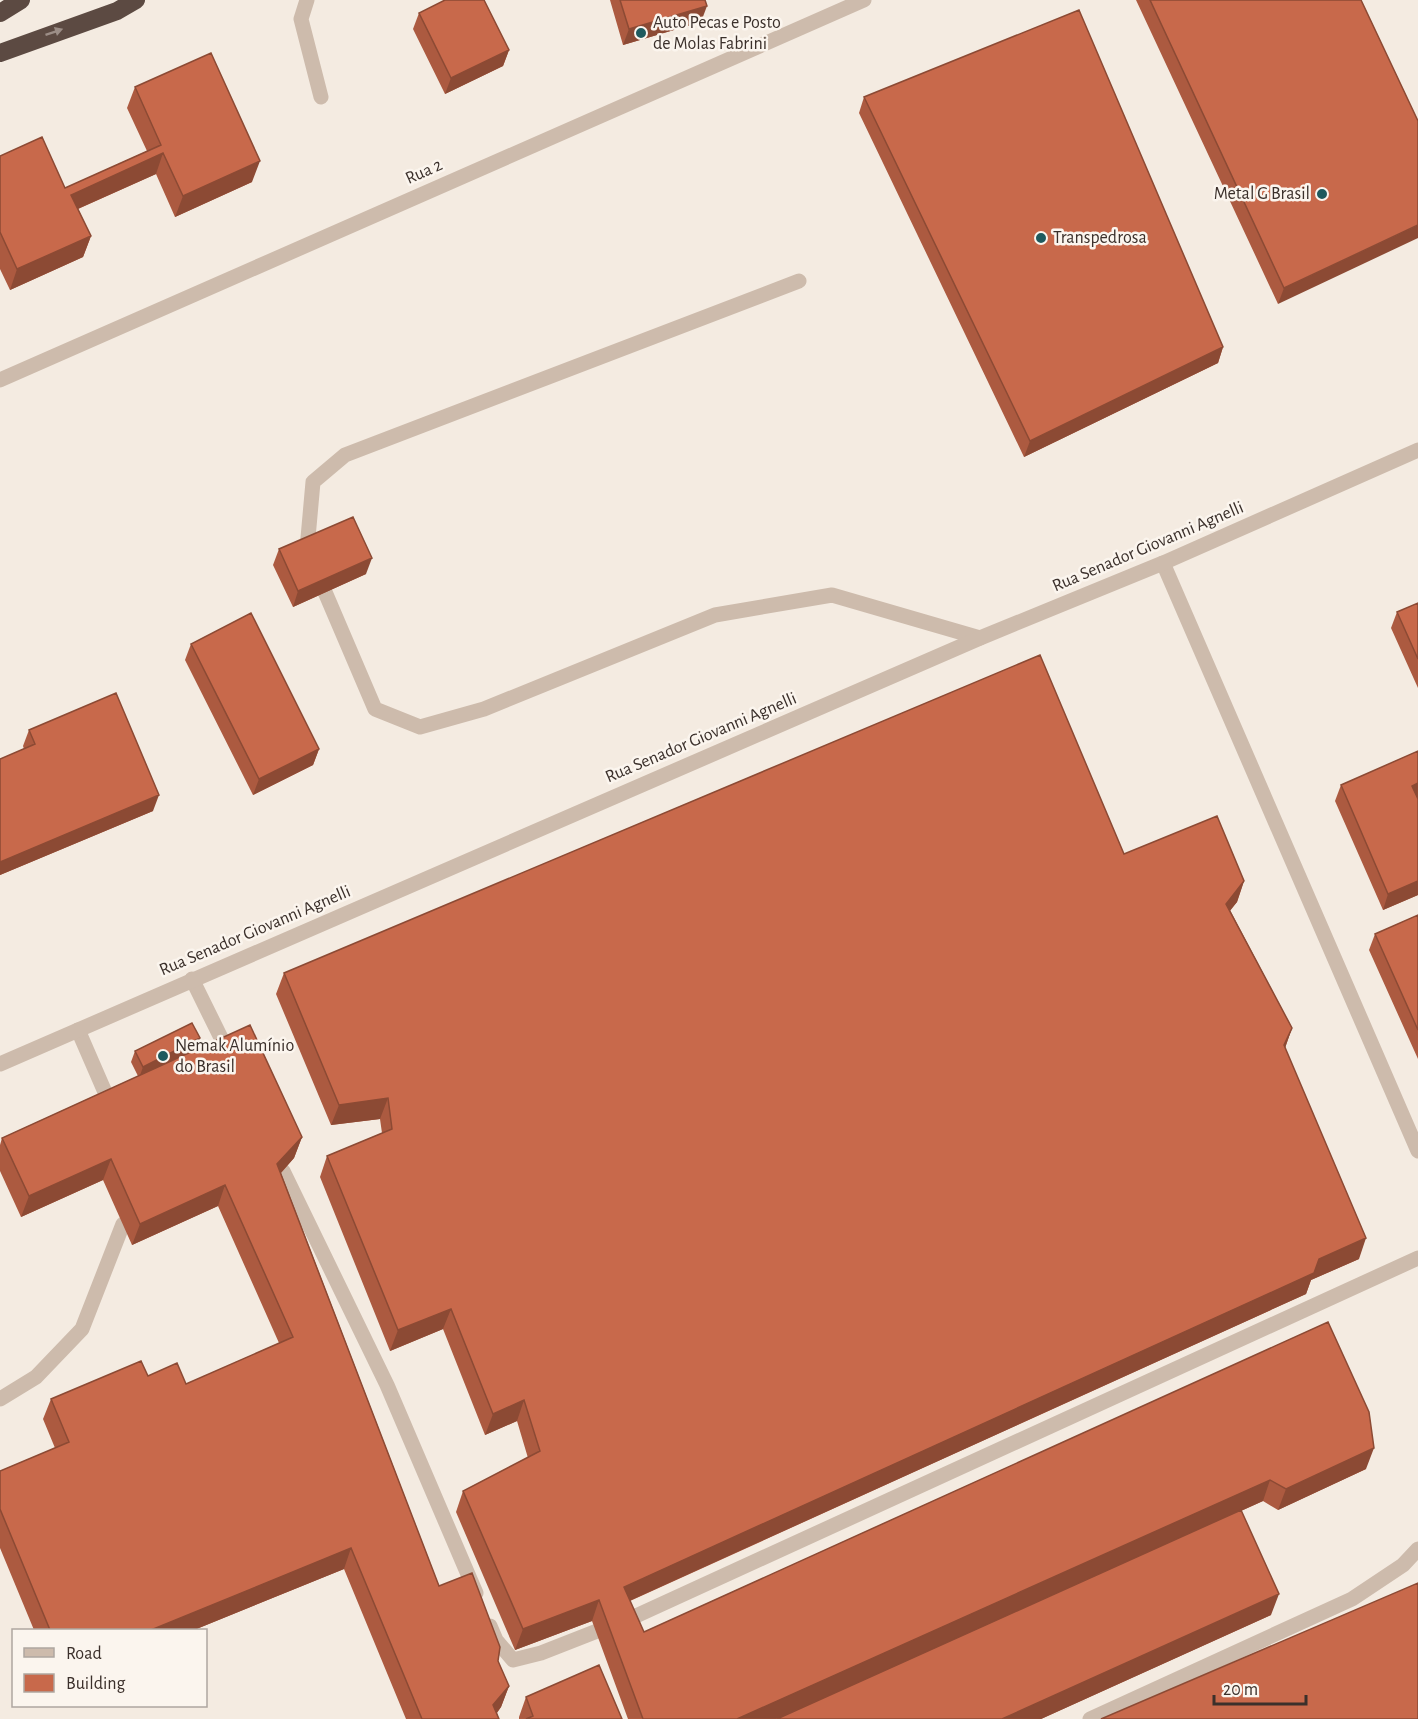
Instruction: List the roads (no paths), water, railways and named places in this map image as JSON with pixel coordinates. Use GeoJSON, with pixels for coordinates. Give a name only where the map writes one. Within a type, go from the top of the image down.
{"type":"FeatureCollection","features":[{"type":"Feature","properties":{"kind":"highway"},"geometry":{"type":"LineString","coordinates":[[0,13],[21,0]]}},
{"type":"Feature","properties":{"kind":"highway"},"geometry":{"type":"LineString","coordinates":[[0,53],[117,11],[136,0]]}},
{"type":"Feature","properties":{"kind":"street"},"geometry":{"type":"LineString","coordinates":[[307,0],[301,19],[321,97]]}},
{"type":"Feature","properties":{"kind":"street","name":"Rua 2"},"geometry":{"type":"LineString","coordinates":[[0,380],[864,0]]}},
{"type":"Feature","properties":{"kind":"street"},"geometry":{"type":"LineString","coordinates":[[308,549],[313,482],[345,455],[799,281]]}},
{"type":"Feature","properties":{"kind":"street","name":"Rua Senador Giovanni Agnelli"},"geometry":{"type":"LineString","coordinates":[[0,1064],[980,638],[1163,563],[1418,450]]}},
{"type":"Feature","properties":{"kind":"street"},"geometry":{"type":"LineString","coordinates":[[1163,563],[1418,1151]]}},
{"type":"Feature","properties":{"kind":"street"},"geometry":{"type":"LineString","coordinates":[[326,592],[375,709],[420,728],[484,709],[714,615],[832,595],[980,638]]}},
{"type":"Feature","properties":{"kind":"street"},"geometry":{"type":"LineString","coordinates":[[192,980],[228,1052]]}},
{"type":"Feature","properties":{"kind":"street"},"geometry":{"type":"LineString","coordinates":[[78,1029],[111,1106]]}},
{"type":"Feature","properties":{"kind":"street"},"geometry":{"type":"LineString","coordinates":[[283,1171],[387,1385],[496,1640],[513,1660],[541,1653],[638,1614],[1418,1258]]}},
{"type":"Feature","properties":{"kind":"street"},"geometry":{"type":"LineString","coordinates":[[0,1399],[36,1377],[82,1329],[123,1224]]}},
{"type":"Feature","properties":{"kind":"street"},"geometry":{"type":"LineString","coordinates":[[1090,1719],[1353,1599],[1403,1565],[1418,1549]]}},
{"type":"Feature","properties":{"kind":"place","name":"Auto Pecas e Posto de Molas Fabrini"},"geometry":{"type":"Point","coordinates":[641,33]}},
{"type":"Feature","properties":{"kind":"place","name":"Metal G Brasil"},"geometry":{"type":"Point","coordinates":[1322,194]}},
{"type":"Feature","properties":{"kind":"place","name":"Transpedrosa"},"geometry":{"type":"Point","coordinates":[1041,238]}},
{"type":"Feature","properties":{"kind":"place","name":"Nemak Alumínio do Brasil"},"geometry":{"type":"Point","coordinates":[163,1056]}}]}
